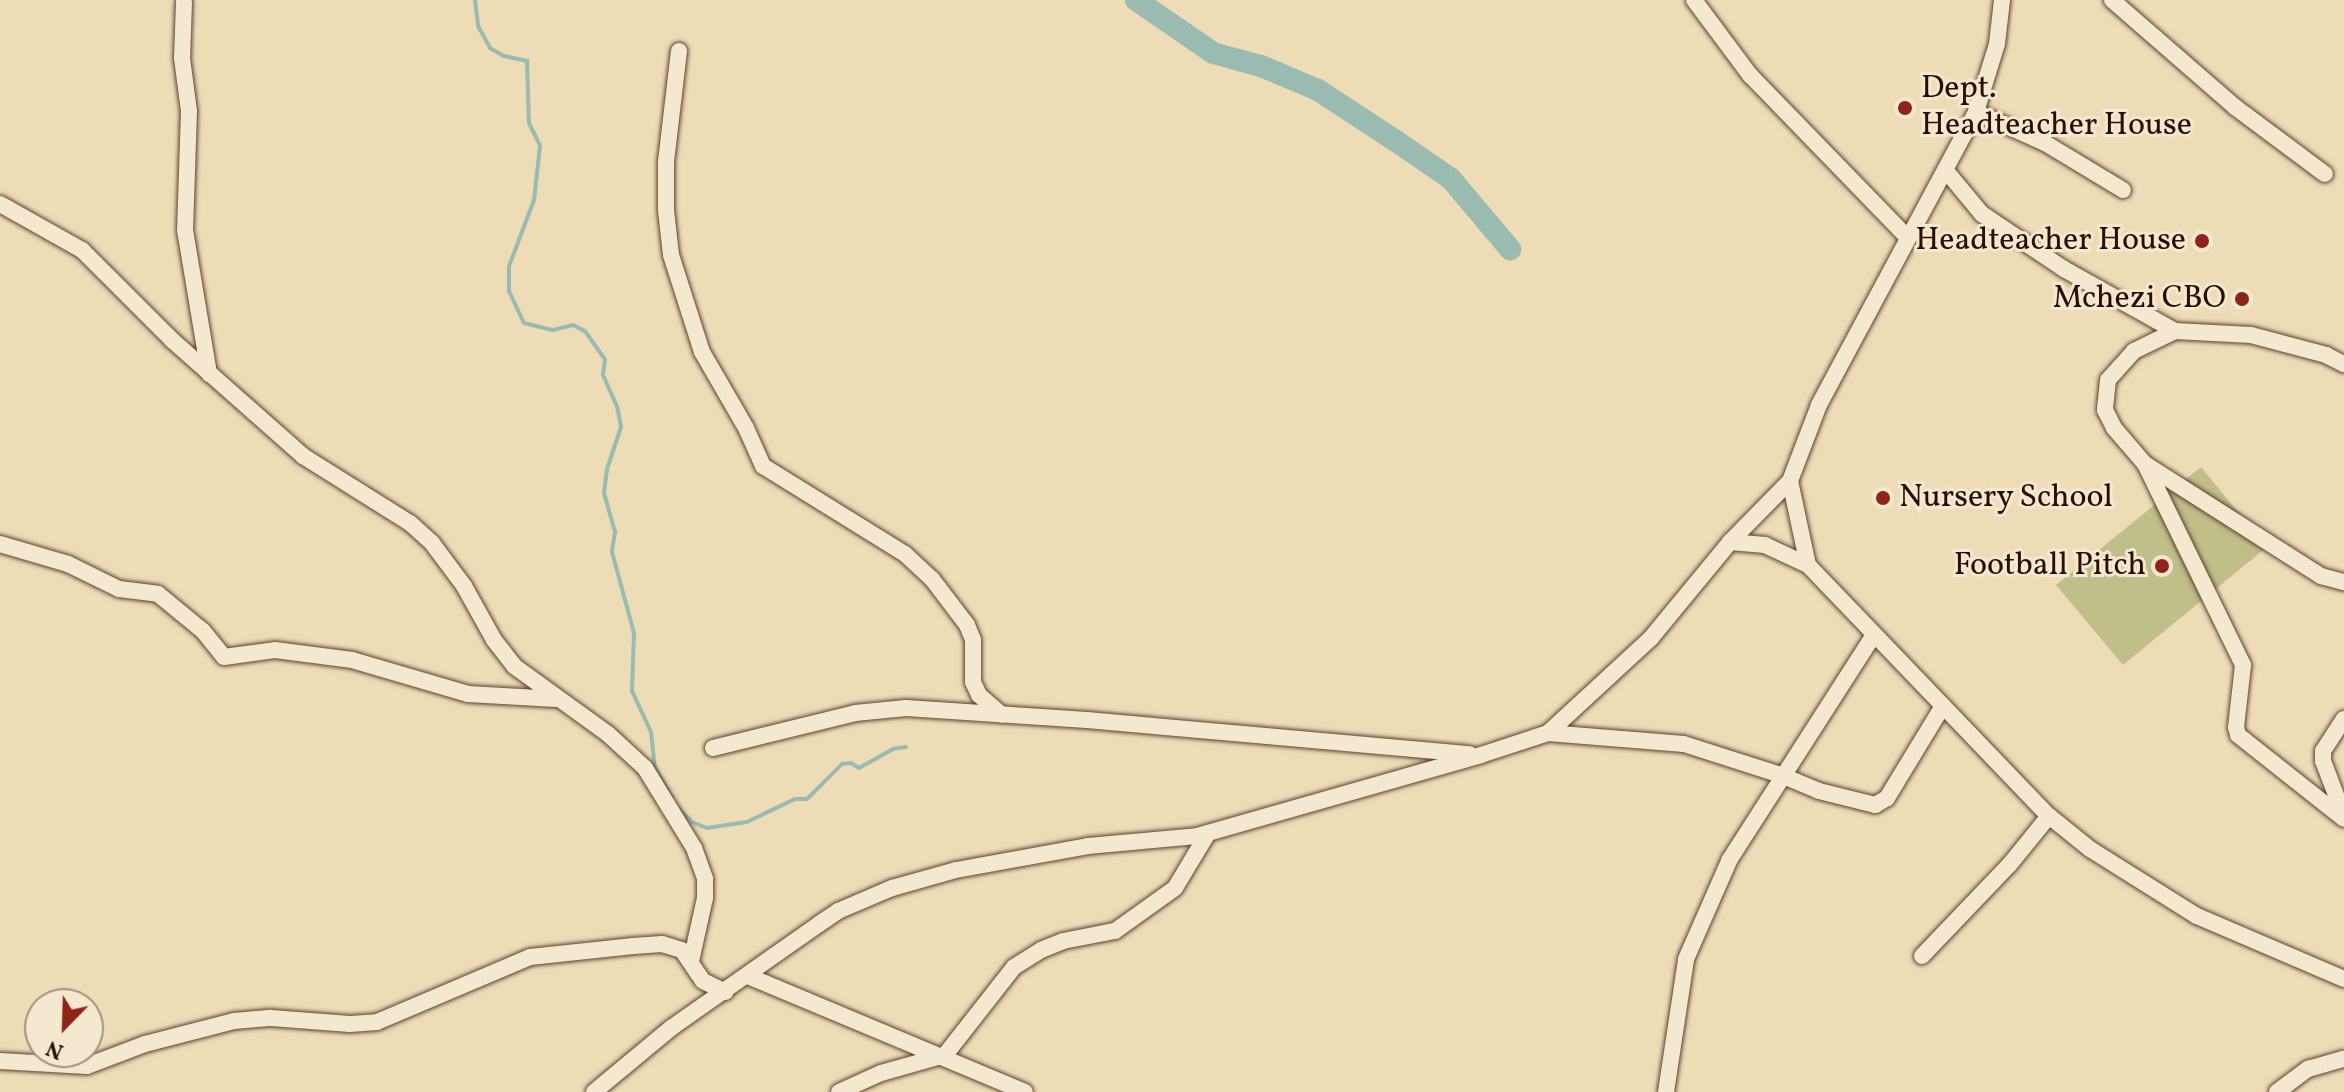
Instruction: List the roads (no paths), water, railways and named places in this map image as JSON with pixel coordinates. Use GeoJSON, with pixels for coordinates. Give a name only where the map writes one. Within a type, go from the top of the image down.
{"type":"FeatureCollection","features":[{"type":"Feature","properties":{"kind":"street"},"geometry":{"type":"LineString","coordinates":[[1694,0],[1750,75],[1907,237]]}},
{"type":"Feature","properties":{"kind":"street"},"geometry":{"type":"LineString","coordinates":[[1548,733],[1651,638],[1730,542],[1790,481],[1819,405],[1907,237],[1947,172],[1976,112],[1997,44],[2002,0]]}},
{"type":"Feature","properties":{"kind":"street"},"geometry":{"type":"LineString","coordinates":[[184,2],[182,58],[189,111],[185,230],[209,374]]}},
{"type":"Feature","properties":{"kind":"street"},"geometry":{"type":"LineString","coordinates":[[2119,2],[2235,107],[2325,174]]}},
{"type":"Feature","properties":{"kind":"street"},"geometry":{"type":"LineString","coordinates":[[679,51],[666,162],[666,210],[671,255],[702,352],[746,428],[763,466],[905,554],[932,579],[970,632],[974,653],[973,682],[979,695],[1002,715]]}},
{"type":"Feature","properties":{"kind":"street"},"geometry":{"type":"LineString","coordinates":[[1976,112],[2036,138],[2123,190]]}},
{"type":"Feature","properties":{"kind":"street"},"geometry":{"type":"LineString","coordinates":[[1947,172],[1982,214],[2064,269],[2175,331]]}},
{"type":"Feature","properties":{"kind":"street"},"geometry":{"type":"LineString","coordinates":[[0,204],[82,250],[209,374],[303,456],[421,533],[464,586],[494,640],[514,666],[608,734],[645,768],[694,848],[705,879],[705,898],[691,961]]}},
{"type":"Feature","properties":{"kind":"street"},"geometry":{"type":"LineString","coordinates":[[2344,364],[2326,355],[2251,335],[2175,331],[2152,340],[2118,366],[2105,395],[2105,410],[2114,428],[2145,464],[2243,665],[2236,727],[2238,735],[2344,819]]}},
{"type":"Feature","properties":{"kind":"street"},"geometry":{"type":"LineString","coordinates":[[2145,464],[2321,576],[2344,582]]}},
{"type":"Feature","properties":{"kind":"street"},"geometry":{"type":"LineString","coordinates":[[1790,481],[1808,565]]}},
{"type":"Feature","properties":{"kind":"street"},"geometry":{"type":"LineString","coordinates":[[1730,542],[1765,545],[1808,565],[2049,816],[2090,849],[2170,902],[2271,951],[2344,979]]}},
{"type":"Feature","properties":{"kind":"street"},"geometry":{"type":"LineString","coordinates":[[0,544],[68,564],[119,589],[158,594],[203,631],[224,657],[275,650],[352,660],[468,694],[556,699]]}},
{"type":"Feature","properties":{"kind":"street"},"geometry":{"type":"LineString","coordinates":[[1666,1092],[1686,959],[1730,859],[1781,775],[1873,636]]}},
{"type":"Feature","properties":{"kind":"street"},"geometry":{"type":"LineString","coordinates":[[594,1092],[671,1028],[838,911],[892,888],[956,870],[1088,846],[1208,833],[1548,733],[1684,744],[1781,775],[1819,791],[1875,805],[1881,803],[1943,706]]}},
{"type":"Feature","properties":{"kind":"street"},"geometry":{"type":"LineString","coordinates":[[713,748],[855,713],[906,708],[1481,755]]}},
{"type":"Feature","properties":{"kind":"street"},"geometry":{"type":"LineString","coordinates":[[2344,719],[2323,751],[2323,761],[2344,819]]}},
{"type":"Feature","properties":{"kind":"street"},"geometry":{"type":"LineString","coordinates":[[1922,956],[1993,883],[2049,816]]}},
{"type":"Feature","properties":{"kind":"street"},"geometry":{"type":"LineString","coordinates":[[839,1092],[881,1073],[945,1055],[1014,967],[1063,941],[1115,931],[1175,888],[1208,833]]}},
{"type":"Feature","properties":{"kind":"street"},"geometry":{"type":"LineString","coordinates":[[0,1061],[87,1066],[145,1044],[234,1021],[271,1018],[350,1024],[377,1022],[530,957],[662,944],[682,950],[703,981],[713,989],[726,992]]}},
{"type":"Feature","properties":{"kind":"street"},"geometry":{"type":"LineString","coordinates":[[748,976],[945,1055],[1025,1092]]}},
{"type":"Feature","properties":{"kind":"street"},"geometry":{"type":"LineString","coordinates":[[2277,1092],[2308,1069],[2344,1059]]}},
{"type":"Feature","properties":{"kind":"waterway"},"geometry":{"type":"LineString","coordinates":[[475,0],[478,26],[490,48],[504,56],[527,61],[529,123],[540,146],[534,200],[509,266],[509,291],[524,323],[553,330],[573,325],[585,331],[605,360],[603,375],[617,406],[621,427],[607,469],[604,493],[615,532],[612,552],[634,633],[632,691],[651,732],[655,768],[672,798]]}},
{"type":"Feature","properties":{"kind":"waterway"},"geometry":{"type":"LineString","coordinates":[[1136,0],[1213,53],[1261,66],[1318,90],[1396,141],[1451,179],[1510,249]]}},
{"type":"Feature","properties":{"kind":"waterway"},"geometry":{"type":"LineString","coordinates":[[679,809],[692,822],[707,828],[747,822],[795,799],[807,799],[842,764],[851,763],[859,768],[893,749],[906,747]]}},
{"type":"Feature","properties":{"kind":"place","name":"Dept. Headteacher House"},"geometry":{"type":"Point","coordinates":[1905,108]}},
{"type":"Feature","properties":{"kind":"place","name":"Headteacher House"},"geometry":{"type":"Point","coordinates":[2202,241]}},
{"type":"Feature","properties":{"kind":"place","name":"Mchezi CBO"},"geometry":{"type":"Point","coordinates":[2242,299]}},
{"type":"Feature","properties":{"kind":"place","name":"Nursery School"},"geometry":{"type":"Point","coordinates":[1883,498]}},
{"type":"Feature","properties":{"kind":"place","name":"Football Pitch"},"geometry":{"type":"Point","coordinates":[2162,566]}}]}
